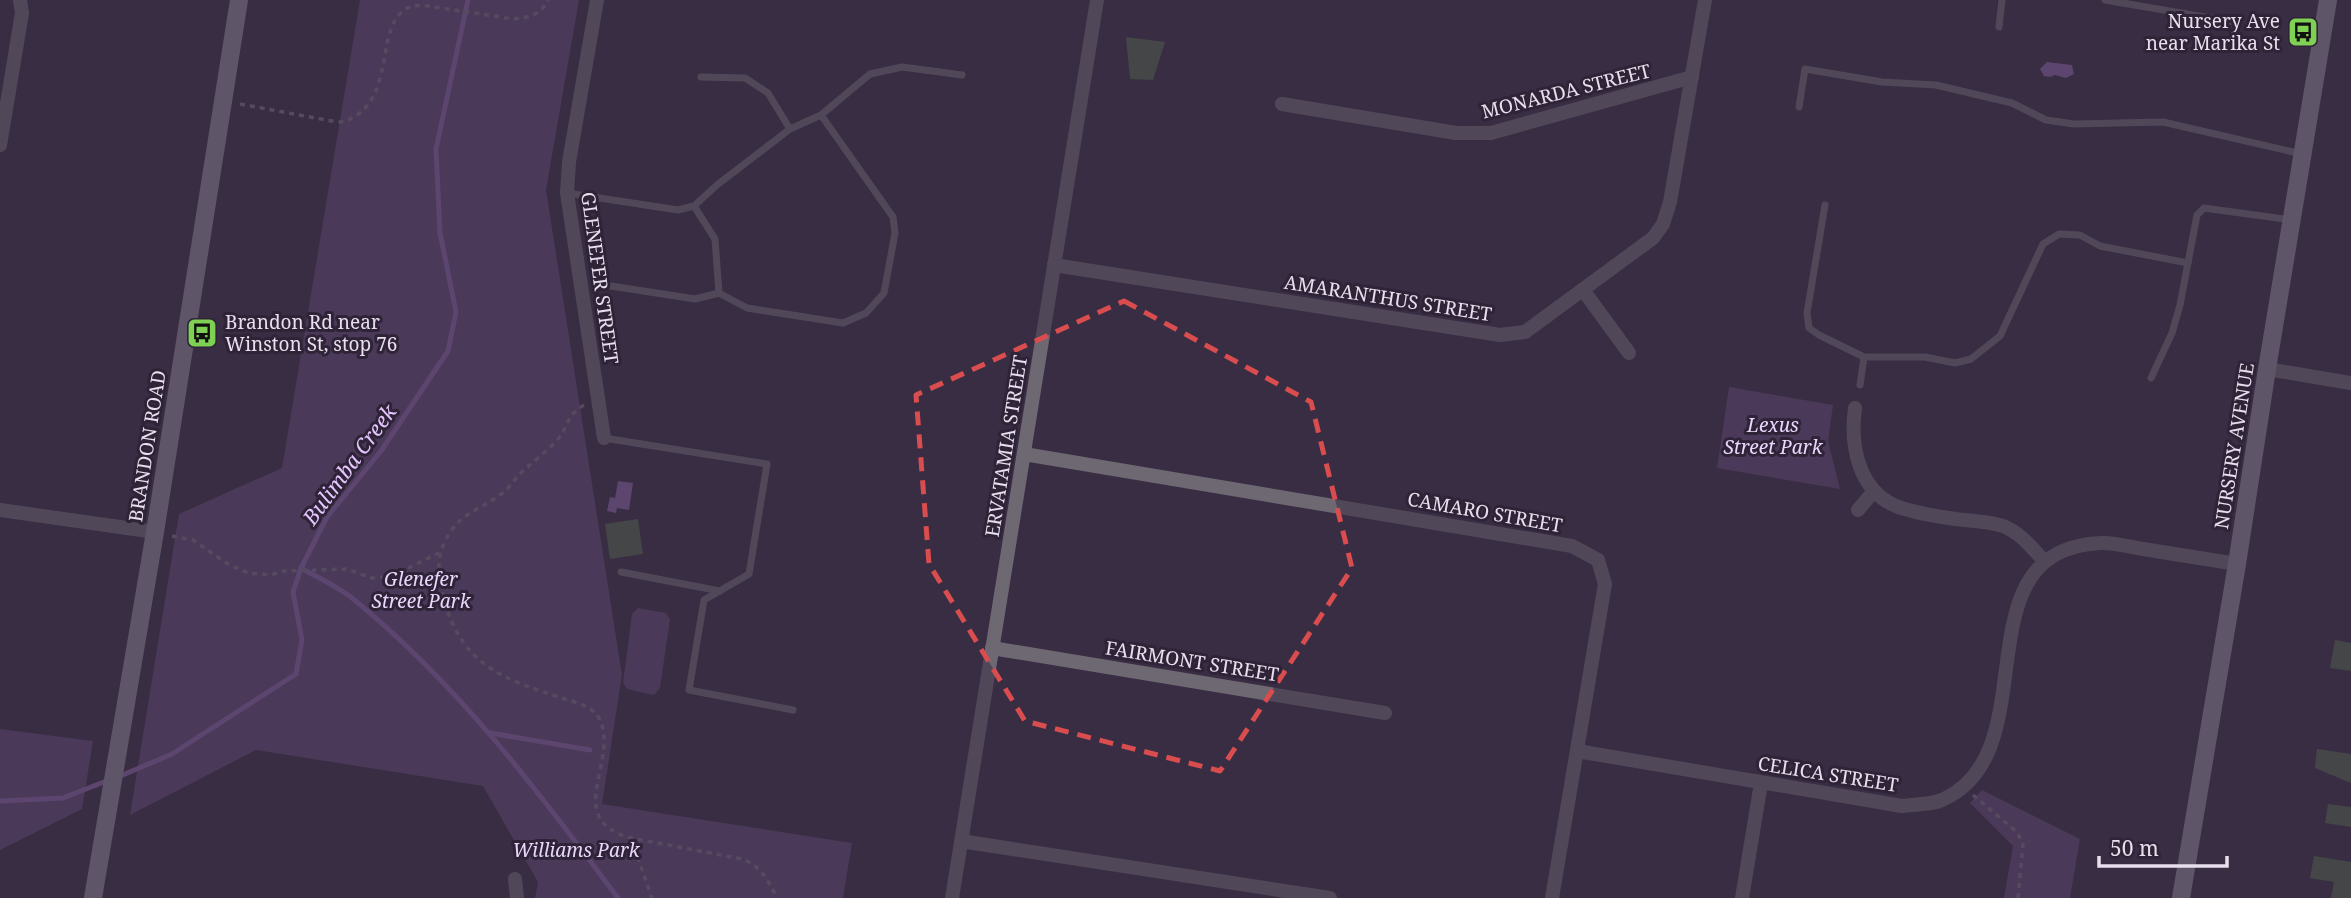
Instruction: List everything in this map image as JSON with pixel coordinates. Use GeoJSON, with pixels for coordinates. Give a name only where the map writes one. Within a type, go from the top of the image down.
{"type":"FeatureCollection","features":[{"type":"Feature","properties":{"kind":"street"},"geometry":{"type":"LineString","coordinates":[[0,145],[1,126],[22,12],[20,0]]}},
{"type":"Feature","properties":{"kind":"street","name":"BRANDON ROAD"},"geometry":{"type":"LineString","coordinates":[[93,898],[155,532],[239,0]]}},
{"type":"Feature","properties":{"kind":"street","name":"GLENEFER STREET"},"geometry":{"type":"LineString","coordinates":[[597,0],[569,162],[567,193],[604,438]]}},
{"type":"Feature","properties":{"kind":"street","name":"ERVATAMIA STREET"},"geometry":{"type":"LineString","coordinates":[[952,898],[1097,0]]}},
{"type":"Feature","properties":{"kind":"street","name":"AMARANTHUS STREET"},"geometry":{"type":"LineString","coordinates":[[1054,265],[1500,335],[1525,332],[1653,239],[1663,224],[1670,202],[1704,0]]}},
{"type":"Feature","properties":{"kind":"street","name":"NURSERY AVENUE"},"geometry":{"type":"LineString","coordinates":[[2181,898],[2328,0]]}},
{"type":"Feature","properties":{"kind":"street","name":"MONARDA STREET"},"geometry":{"type":"LineString","coordinates":[[1282,104],[1456,133],[1491,133],[1692,77]]}},
{"type":"Feature","properties":{"kind":"street"},"geometry":{"type":"LineString","coordinates":[[1583,290],[1629,353]]}},
{"type":"Feature","properties":{"kind":"street"},"geometry":{"type":"LineString","coordinates":[[2267,369],[2351,383]]}},
{"type":"Feature","properties":{"kind":"street"},"geometry":{"type":"LineString","coordinates":[[1855,408],[1852,432],[1858,465],[1874,491],[1895,506],[2002,526],[2022,537],[2044,561],[2070,548],[2102,543],[2237,564]]}},
{"type":"Feature","properties":{"kind":"street","name":"CAMARO STREET"},"geometry":{"type":"LineString","coordinates":[[1024,454],[1572,546],[1598,560],[1605,584],[1552,898]]}},
{"type":"Feature","properties":{"kind":"street"},"geometry":{"type":"LineString","coordinates":[[1858,510],[1874,491]]}},
{"type":"Feature","properties":{"kind":"street"},"geometry":{"type":"LineString","coordinates":[[0,510],[155,532]]}},
{"type":"Feature","properties":{"kind":"street","name":"CELICA STREET"},"geometry":{"type":"LineString","coordinates":[[1577,751],[1902,806],[1943,800],[1964,786],[1985,764],[1996,733],[2014,614],[2025,588],[2044,561]]}},
{"type":"Feature","properties":{"kind":"street","name":"FAIRMONT STREET"},"geometry":{"type":"LineString","coordinates":[[992,648],[1385,713]]}},
{"type":"Feature","properties":{"kind":"street"},"geometry":{"type":"LineString","coordinates":[[1742,898],[1761,783]]}},
{"type":"Feature","properties":{"kind":"street"},"geometry":{"type":"LineString","coordinates":[[961,841],[1331,898]]}},
{"type":"Feature","properties":{"kind":"street"},"geometry":{"type":"LineString","coordinates":[[515,879],[517,898]]}},
{"type":"Feature","properties":{"kind":"lane"},"geometry":{"type":"LineString","coordinates":[[1999,27],[2002,0]]}},
{"type":"Feature","properties":{"kind":"lane"},"geometry":{"type":"LineString","coordinates":[[2105,0],[2144,3],[2234,22]]}},
{"type":"Feature","properties":{"kind":"lane"},"geometry":{"type":"LineString","coordinates":[[567,193],[678,210],[694,206],[790,129],[821,115],[870,74],[902,67],[962,75]]}},
{"type":"Feature","properties":{"kind":"lane"},"geometry":{"type":"LineString","coordinates":[[1799,107],[1805,69],[1882,82],[1936,85],[2012,103],[2046,120],[2074,124],[2163,122],[2302,154]]}},
{"type":"Feature","properties":{"kind":"lane"},"geometry":{"type":"LineString","coordinates":[[701,76],[745,78],[768,93],[790,129]]}},
{"type":"Feature","properties":{"kind":"lane"},"geometry":{"type":"LineString","coordinates":[[611,286],[695,299],[719,293],[747,308],[843,323],[866,313],[884,293],[895,233],[893,217],[821,115]]}},
{"type":"Feature","properties":{"kind":"lane"},"geometry":{"type":"LineString","coordinates":[[1825,205],[1807,313],[1809,328],[1864,357],[1925,357],[1955,363],[1970,359],[2000,336],[2043,244],[2059,234],[2080,235],[2100,246],[2188,263]]}},
{"type":"Feature","properties":{"kind":"lane"},"geometry":{"type":"LineString","coordinates":[[694,206],[715,239],[719,293]]}},
{"type":"Feature","properties":{"kind":"lane"},"geometry":{"type":"LineString","coordinates":[[2151,379],[2172,333],[2180,305],[2197,215],[2204,208],[2291,220]]}},
{"type":"Feature","properties":{"kind":"lane"},"geometry":{"type":"LineString","coordinates":[[1860,385],[1864,357]]}},
{"type":"Feature","properties":{"kind":"lane"},"geometry":{"type":"LineString","coordinates":[[604,438],[767,464],[748,574],[704,600],[690,690],[793,710]]}},
{"type":"Feature","properties":{"kind":"lane"},"geometry":{"type":"LineString","coordinates":[[621,572],[720,591]]}},
{"type":"Feature","properties":{"kind":"path"},"geometry":{"type":"LineString","coordinates":[[224,101],[346,122],[367,108],[378,86],[393,25],[399,13],[409,6],[457,9],[513,19],[536,14],[548,0]]}},
{"type":"Feature","properties":{"kind":"path"},"geometry":{"type":"LineString","coordinates":[[598,397],[572,412],[558,438],[504,492],[465,516],[452,529],[439,553],[441,585],[448,614],[461,642],[483,664],[513,682],[586,705],[600,719],[604,741],[595,793],[596,809],[609,828],[619,835],[631,838],[742,859],[754,864],[768,880],[777,898]]}},
{"type":"Feature","properties":{"kind":"path"},"geometry":{"type":"LineString","coordinates":[[155,532],[193,540],[228,564],[248,573],[270,575],[285,571],[346,569],[372,578],[390,577],[439,553]]}},
{"type":"Feature","properties":{"kind":"path"},"geometry":{"type":"LineString","coordinates":[[1964,786],[2017,832],[2023,844],[2018,898]]}},
{"type":"Feature","properties":{"kind":"path"},"geometry":{"type":"LineString","coordinates":[[631,838],[652,898]]}},
{"type":"Feature","properties":{"kind":"highlighted area"},"geometry":{"type":"Polygon","coordinates":[[[1124,301],[1311,402],[1352,568],[1220,771],[1025,721],[929,564],[916,395],[1124,301]]]}},
{"type":"Feature","properties":{"kind":"green space","name":"Glenefer Street Park"},"geometry":{"type":"Polygon","coordinates":[[[360,0],[579,0],[546,190],[622,675],[602,804],[852,843],[843,898],[535,898],[538,882],[483,786],[256,750],[130,815],[179,514],[282,468],[360,0]]]}},
{"type":"Feature","properties":{"kind":"green space","name":"Lexus Street Park"},"geometry":{"type":"Polygon","coordinates":[[[1729,387],[1833,405],[1828,441],[1840,489],[1717,468],[1729,387]]]}},
{"type":"Feature","properties":{"kind":"green space"},"geometry":{"type":"Polygon","coordinates":[[[638,608],[666,613],[670,619],[660,688],[654,695],[627,689],[623,683],[632,614],[638,608]]]}},
{"type":"Feature","properties":{"kind":"green space"},"geometry":{"type":"Polygon","coordinates":[[[0,729],[93,741],[82,809],[0,850],[0,729]]]}},
{"type":"Feature","properties":{"kind":"green space"},"geometry":{"type":"Polygon","coordinates":[[[1982,790],[2080,839],[2070,898],[2004,898],[2013,846],[1970,803],[1982,790]]]}},
{"type":"Feature","properties":{"kind":"shaded area"},"geometry":{"type":"Polygon","coordinates":[[[2047,62],[2072,65],[2074,74],[2066,78],[2044,76],[2040,69],[2047,62]]]}},
{"type":"Feature","properties":{"kind":"shaded area"},"geometry":{"type":"Polygon","coordinates":[[[618,481],[633,483],[629,510],[617,508],[616,513],[607,511],[610,497],[615,498],[618,481]]]}},
{"type":"Feature","properties":{"kind":"building"},"geometry":{"type":"Polygon","coordinates":[[[1126,37],[1165,42],[1153,80],[1130,79],[1126,37]]]}},
{"type":"Feature","properties":{"kind":"building"},"geometry":{"type":"Polygon","coordinates":[[[638,519],[643,554],[610,559],[605,524],[638,519]]]}},
{"type":"Feature","properties":{"kind":"building"},"geometry":{"type":"Polygon","coordinates":[[[2335,640],[2351,643],[2351,671],[2330,668],[2335,640]]]}},
{"type":"Feature","properties":{"kind":"building"},"geometry":{"type":"Polygon","coordinates":[[[2317,749],[2351,754],[2351,783],[2315,768],[2317,749]]]}},
{"type":"Feature","properties":{"kind":"building"},"geometry":{"type":"Polygon","coordinates":[[[2328,804],[2351,807],[2351,827],[2325,823],[2328,804]]]}},
{"type":"Feature","properties":{"kind":"building"},"geometry":{"type":"Polygon","coordinates":[[[2314,856],[2351,862],[2351,898],[2331,898],[2334,882],[2310,878],[2314,856]]]}},
{"type":"Feature","properties":{"kind":"waterway","name":"Bulimba Creek"},"geometry":{"type":"LineString","coordinates":[[118,777],[172,754],[296,674],[302,640],[293,592],[301,568],[327,517],[381,451],[448,351],[456,312],[440,233],[436,149],[468,0]]}},
{"type":"Feature","properties":{"kind":"waterway"},"geometry":{"type":"LineString","coordinates":[[301,568],[352,598],[427,666],[526,778],[618,898]]}},
{"type":"Feature","properties":{"kind":"waterway"},"geometry":{"type":"LineString","coordinates":[[490,733],[590,750]]}},
{"type":"Feature","properties":{"kind":"waterway","name":"Bulimba Creek"},"geometry":{"type":"LineString","coordinates":[[0,801],[63,798],[109,780]]}},
{"type":"Feature","properties":{"kind":"place","name":"Nursery Ave near Marika St"},"geometry":{"type":"Point","coordinates":[2303,32]}},
{"type":"Feature","properties":{"kind":"place","name":"Brandon Rd near Winston St, stop 76"},"geometry":{"type":"Point","coordinates":[202,333]}},
{"type":"Feature","properties":{"kind":"park label","name":"Williams Park"},"geometry":{"type":"Point","coordinates":[576,850]}}]}
